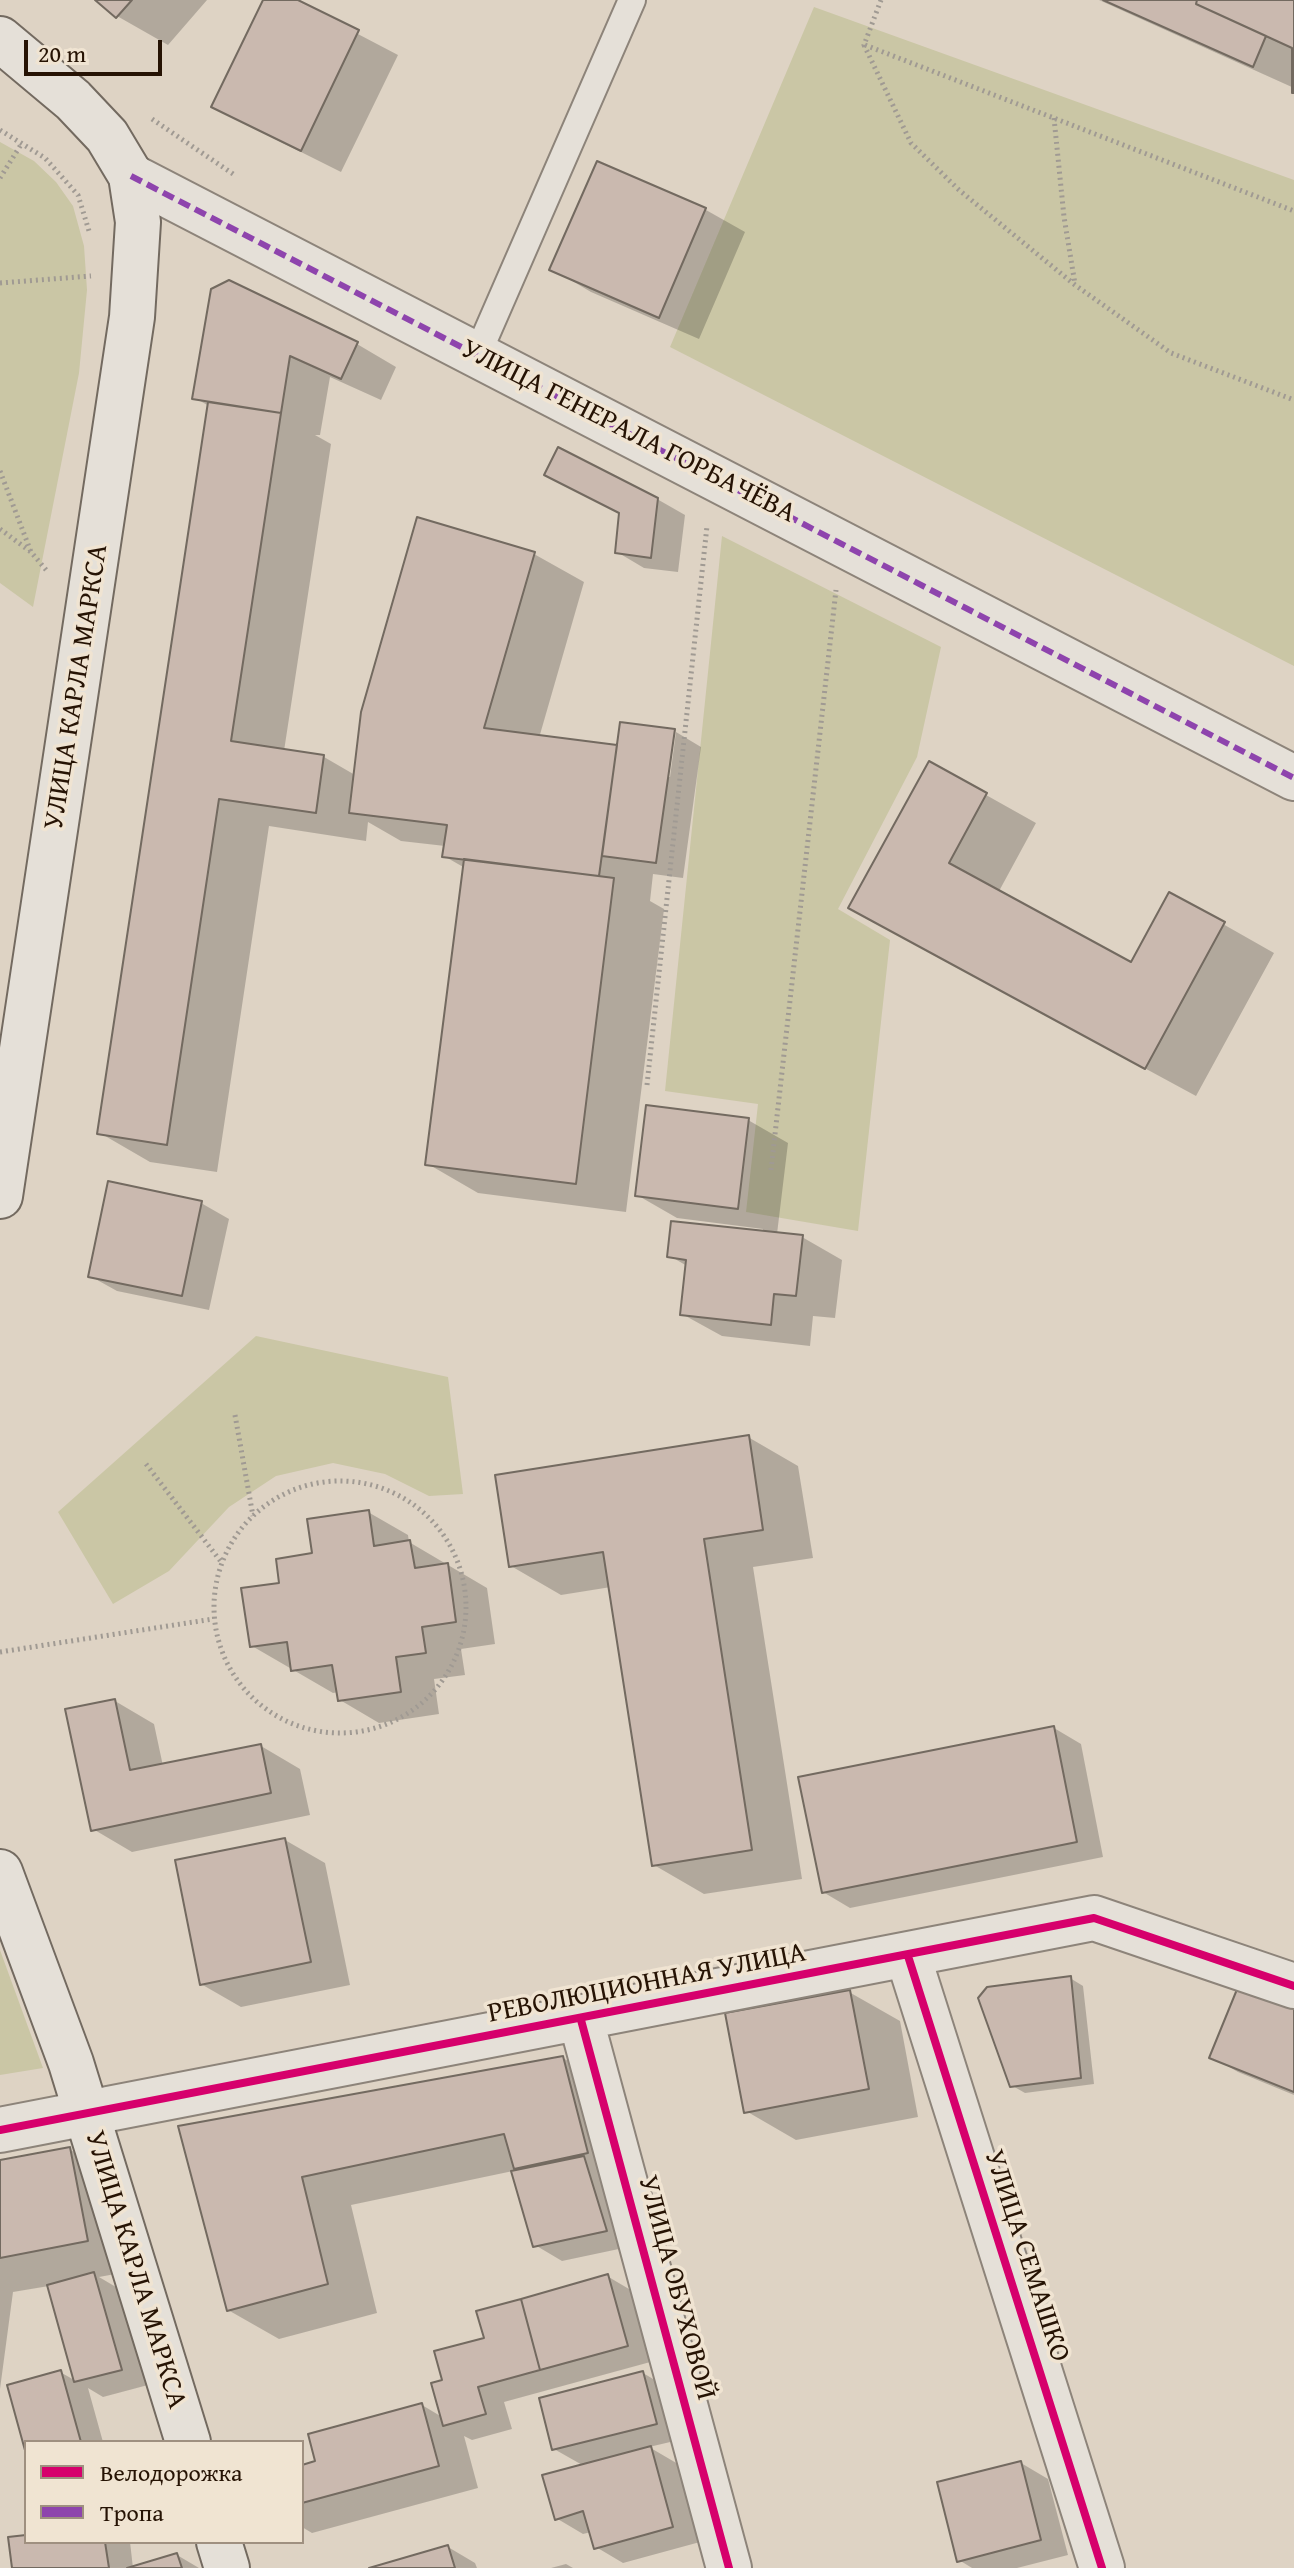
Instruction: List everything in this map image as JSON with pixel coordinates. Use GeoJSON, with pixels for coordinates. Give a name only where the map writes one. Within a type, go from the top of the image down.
{"type":"FeatureCollection","features":[{"type":"Feature","properties":{"kind":"street"},"geometry":{"type":"LineString","coordinates":[[0,39],[73,100],[107,136],[131,176]]}},
{"type":"Feature","properties":{"kind":"street","name":"УЛИЦА ГЕНЕРАЛА ГОРБАЧЁВА"},"geometry":{"type":"LineString","coordinates":[[131,176],[1294,778]]}},
{"type":"Feature","properties":{"kind":"street","name":"УЛИЦА КАРЛА МАРКСА"},"geometry":{"type":"LineString","coordinates":[[0,1196],[132,317],[138,222],[131,176]]}},
{"type":"Feature","properties":{"kind":"street","name":"УЛИЦА КАРЛА МАРКСА"},"geometry":{"type":"LineString","coordinates":[[0,1872],[71,2063],[187,2440]]}},
{"type":"Feature","properties":{"kind":"street","name":"РЕВОЛЮЦИОННАЯ УЛИЦА"},"geometry":{"type":"LineString","coordinates":[[0,2130],[581,2020],[1094,1918],[1294,1986]]}},
{"type":"Feature","properties":{"kind":"street","name":"УЛИЦА СЕМАШКО"},"geometry":{"type":"LineString","coordinates":[[908,1956],[1102,2568]]}},
{"type":"Feature","properties":{"kind":"street","name":"УЛИЦА ОБУХОВОЙ"},"geometry":{"type":"LineString","coordinates":[[581,2020],[729,2568]]}},
{"type":"Feature","properties":{"kind":"street"},"geometry":{"type":"LineString","coordinates":[[220,2544],[227,2568]]}},
{"type":"Feature","properties":{"kind":"lane"},"geometry":{"type":"LineString","coordinates":[[478,353],[632,0]]}},
{"type":"Feature","properties":{"kind":"path"},"geometry":{"type":"LineString","coordinates":[[881,0],[864,45],[911,143],[959,190],[1075,285],[1171,353],[1294,400]]}},
{"type":"Feature","properties":{"kind":"path"},"geometry":{"type":"LineString","coordinates":[[864,45],[1294,211]]}},
{"type":"Feature","properties":{"kind":"path"},"geometry":{"type":"LineString","coordinates":[[1054,118],[1064,217],[1075,285]]}},
{"type":"Feature","properties":{"kind":"path"},"geometry":{"type":"LineString","coordinates":[[0,130],[45,158],[78,195],[90,233]]}},
{"type":"Feature","properties":{"kind":"path"},"geometry":{"type":"LineString","coordinates":[[0,178],[22,143]]}},
{"type":"Feature","properties":{"kind":"path"},"geometry":{"type":"LineString","coordinates":[[0,283],[95,276]]}},
{"type":"Feature","properties":{"kind":"path"},"geometry":{"type":"LineString","coordinates":[[0,471],[31,552]]}},
{"type":"Feature","properties":{"kind":"path"},"geometry":{"type":"LineString","coordinates":[[647,1085],[709,514]]}},
{"type":"Feature","properties":{"kind":"path"},"geometry":{"type":"LineString","coordinates":[[0,529],[31,552],[53,578],[55,563]]}},
{"type":"Feature","properties":{"kind":"path"},"geometry":{"type":"LineString","coordinates":[[771,1170],[837,581]]}},
{"type":"Feature","properties":{"kind":"path"},"geometry":{"type":"LineString","coordinates":[[235,1415],[253,1516]]}},
{"type":"Feature","properties":{"kind":"path"},"geometry":{"type":"LineString","coordinates":[[146,1464],[222,1563]]}},
{"type":"Feature","properties":{"kind":"path"},"geometry":{"type":"LineString","coordinates":[[338,1480],[380,1486],[417,1506],[446,1536],[463,1575],[466,1616],[457,1657],[434,1692],[401,1718],[362,1732],[320,1732],[280,1719],[247,1693],[224,1659],[213,1619],[216,1577],[232,1539],[253,1516],[261,1507],[297,1487],[338,1480]]}},
{"type":"Feature","properties":{"kind":"path"},"geometry":{"type":"LineString","coordinates":[[0,1652],[213,1619]]}},
{"type":"Feature","properties":{"kind":"shaded area"},"geometry":{"type":"Polygon","coordinates":[[[814,7],[1294,180],[1294,666],[670,347],[814,7]]]}},
{"type":"Feature","properties":{"kind":"shaded area"},"geometry":{"type":"Polygon","coordinates":[[[0,142],[34,161],[56,182],[73,206],[84,246],[87,290],[79,373],[33,607],[0,583],[0,142]]]}},
{"type":"Feature","properties":{"kind":"shaded area"},"geometry":{"type":"Polygon","coordinates":[[[722,536],[941,647],[917,757],[838,909],[890,940],[858,1231],[746,1212],[758,1104],[665,1091],[722,536]]]}},
{"type":"Feature","properties":{"kind":"shaded area"},"geometry":{"type":"Polygon","coordinates":[[[256,1336],[448,1377],[463,1494],[429,1496],[385,1474],[333,1463],[276,1476],[229,1507],[169,1571],[113,1604],[58,1512],[256,1336]]]}},
{"type":"Feature","properties":{"kind":"shaded area"},"geometry":{"type":"Polygon","coordinates":[[[0,1950],[43,2068],[0,2075],[0,1950]]]}},
{"type":"Feature","properties":{"kind":"building"},"geometry":{"type":"Polygon","coordinates":[[[95,0],[132,0],[116,18],[95,0]]]}},
{"type":"Feature","properties":{"kind":"building"},"geometry":{"type":"Polygon","coordinates":[[[263,0],[298,0],[359,30],[301,151],[211,107],[263,0]]]}},
{"type":"Feature","properties":{"kind":"building"},"geometry":{"type":"Polygon","coordinates":[[[1103,0],[1197,0],[1196,4],[1266,36],[1253,67],[1103,0]]]}},
{"type":"Feature","properties":{"kind":"building"},"geometry":{"type":"Polygon","coordinates":[[[1197,0],[1294,0],[1294,93],[1292,48],[1196,4],[1197,0]]]}},
{"type":"Feature","properties":{"kind":"building"},"geometry":{"type":"Polygon","coordinates":[[[597,161],[706,208],[659,318],[549,270],[597,161]]]}},
{"type":"Feature","properties":{"kind":"building"},"geometry":{"type":"Polygon","coordinates":[[[229,280],[358,342],[341,379],[290,356],[281,413],[192,399],[211,289],[229,280]]]}},
{"type":"Feature","properties":{"kind":"building"},"geometry":{"type":"Polygon","coordinates":[[[208,402],[281,413],[231,741],[324,755],[316,813],[219,799],[167,1145],[97,1134],[208,402]]]}},
{"type":"Feature","properties":{"kind":"building"},"geometry":{"type":"Polygon","coordinates":[[[558,447],[658,498],[651,558],[615,553],[619,513],[544,475],[558,447]]]}},
{"type":"Feature","properties":{"kind":"building"},"geometry":{"type":"Polygon","coordinates":[[[417,517],[535,552],[484,728],[617,745],[599,876],[442,857],[447,825],[349,813],[361,712],[417,517]]]}},
{"type":"Feature","properties":{"kind":"building"},"geometry":{"type":"Polygon","coordinates":[[[620,722],[675,729],[656,863],[602,856],[620,722]]]}},
{"type":"Feature","properties":{"kind":"building"},"geometry":{"type":"Polygon","coordinates":[[[929,761],[987,793],[949,863],[1131,962],[1169,892],[1225,922],[1145,1069],[848,908],[929,761]]]}},
{"type":"Feature","properties":{"kind":"building"},"geometry":{"type":"Polygon","coordinates":[[[464,859],[614,878],[576,1184],[425,1165],[464,859]]]}},
{"type":"Feature","properties":{"kind":"building"},"geometry":{"type":"Polygon","coordinates":[[[646,1105],[749,1118],[738,1209],[635,1196],[646,1105]]]}},
{"type":"Feature","properties":{"kind":"building"},"geometry":{"type":"Polygon","coordinates":[[[108,1181],[202,1201],[182,1296],[88,1277],[108,1181]]]}},
{"type":"Feature","properties":{"kind":"building"},"geometry":{"type":"Polygon","coordinates":[[[671,1221],[803,1235],[796,1296],[774,1294],[771,1325],[680,1315],[686,1260],[667,1257],[671,1221]]]}},
{"type":"Feature","properties":{"kind":"building"},"geometry":{"type":"Polygon","coordinates":[[[749,1435],[763,1530],[704,1539],[752,1850],[652,1866],[603,1552],[509,1567],[495,1475],[749,1435]]]}},
{"type":"Feature","properties":{"kind":"building"},"geometry":{"type":"Polygon","coordinates":[[[369,1510],[374,1546],[410,1540],[415,1568],[448,1563],[456,1622],[422,1627],[426,1653],[396,1657],[401,1692],[338,1701],[332,1665],[291,1671],[287,1642],[250,1647],[241,1588],[279,1583],[276,1559],[312,1553],[307,1519],[369,1510]]]}},
{"type":"Feature","properties":{"kind":"building"},"geometry":{"type":"Polygon","coordinates":[[[115,1699],[130,1770],[261,1744],[271,1793],[91,1831],[65,1709],[115,1699]]]}},
{"type":"Feature","properties":{"kind":"building"},"geometry":{"type":"Polygon","coordinates":[[[1054,1726],[1077,1842],[822,1893],[798,1777],[1054,1726]]]}},
{"type":"Feature","properties":{"kind":"building"},"geometry":{"type":"Polygon","coordinates":[[[285,1838],[311,1962],[200,1985],[175,1860],[285,1838]]]}},
{"type":"Feature","properties":{"kind":"building"},"geometry":{"type":"Polygon","coordinates":[[[1071,1976],[1081,2078],[1010,2087],[978,1998],[987,1987],[1071,1976]]]}},
{"type":"Feature","properties":{"kind":"building"},"geometry":{"type":"Polygon","coordinates":[[[1240,1982],[1294,2005],[1294,2092],[1209,2058],[1240,1982]]]}},
{"type":"Feature","properties":{"kind":"building"},"geometry":{"type":"Polygon","coordinates":[[[850,1990],[869,2089],[744,2113],[725,2013],[850,1990]]]}},
{"type":"Feature","properties":{"kind":"building"},"geometry":{"type":"Polygon","coordinates":[[[563,2056],[588,2153],[514,2169],[504,2134],[302,2177],[328,2284],[227,2311],[178,2126],[563,2056]]]}},
{"type":"Feature","properties":{"kind":"building"},"geometry":{"type":"Polygon","coordinates":[[[70,2147],[88,2241],[0,2258],[0,2160],[70,2147]]]}},
{"type":"Feature","properties":{"kind":"building"},"geometry":{"type":"Polygon","coordinates":[[[584,2156],[607,2231],[533,2247],[511,2171],[584,2156]]]}},
{"type":"Feature","properties":{"kind":"building"},"geometry":{"type":"Polygon","coordinates":[[[94,2272],[122,2370],[74,2382],[47,2285],[94,2272]]]}},
{"type":"Feature","properties":{"kind":"building"},"geometry":{"type":"Polygon","coordinates":[[[608,2274],[628,2346],[540,2370],[521,2299],[608,2274]]]}},
{"type":"Feature","properties":{"kind":"building"},"geometry":{"type":"Polygon","coordinates":[[[521,2299],[540,2370],[478,2387],[486,2414],[443,2426],[431,2383],[442,2380],[434,2351],[484,2338],[476,2311],[521,2299]]]}},
{"type":"Feature","properties":{"kind":"building"},"geometry":{"type":"Polygon","coordinates":[[[61,2370],[80,2440],[24,2440],[24,2447],[7,2385],[61,2370]]]}},
{"type":"Feature","properties":{"kind":"building"},"geometry":{"type":"Polygon","coordinates":[[[643,2371],[657,2424],[552,2450],[539,2398],[643,2371]]]}},
{"type":"Feature","properties":{"kind":"building"},"geometry":{"type":"Polygon","coordinates":[[[422,2403],[439,2466],[304,2502],[304,2464],[315,2461],[308,2434],[422,2403]]]}},
{"type":"Feature","properties":{"kind":"building"},"geometry":{"type":"Polygon","coordinates":[[[651,2446],[673,2527],[594,2549],[583,2511],[555,2520],[542,2475],[651,2446]]]}},
{"type":"Feature","properties":{"kind":"building"},"geometry":{"type":"Polygon","coordinates":[[[1021,2461],[1041,2540],[957,2562],[937,2482],[1021,2461]]]}},
{"type":"Feature","properties":{"kind":"building"},"geometry":{"type":"Polygon","coordinates":[[[24,2535],[24,2544],[105,2544],[109,2568],[12,2568],[8,2537],[24,2535]]]}},
{"type":"Feature","properties":{"kind":"building"},"geometry":{"type":"Polygon","coordinates":[[[448,2545],[455,2568],[369,2568],[448,2545]]]}},
{"type":"Feature","properties":{"kind":"building"},"geometry":{"type":"Polygon","coordinates":[[[177,2553],[182,2568],[127,2568],[177,2553]]]}},
{"type":"Feature","properties":{"kind":"marked path"},"geometry":{"type":"LineString","coordinates":[[131,176],[1294,778]]}},
{"type":"Feature","properties":{"kind":"cycle path"},"geometry":{"type":"LineString","coordinates":[[0,2130],[1094,1918],[1294,1986]]}},
{"type":"Feature","properties":{"kind":"cycle path"},"geometry":{"type":"LineString","coordinates":[[908,1956],[1102,2568]]}},
{"type":"Feature","properties":{"kind":"cycle path"},"geometry":{"type":"LineString","coordinates":[[581,2020],[729,2568]]}}]}
